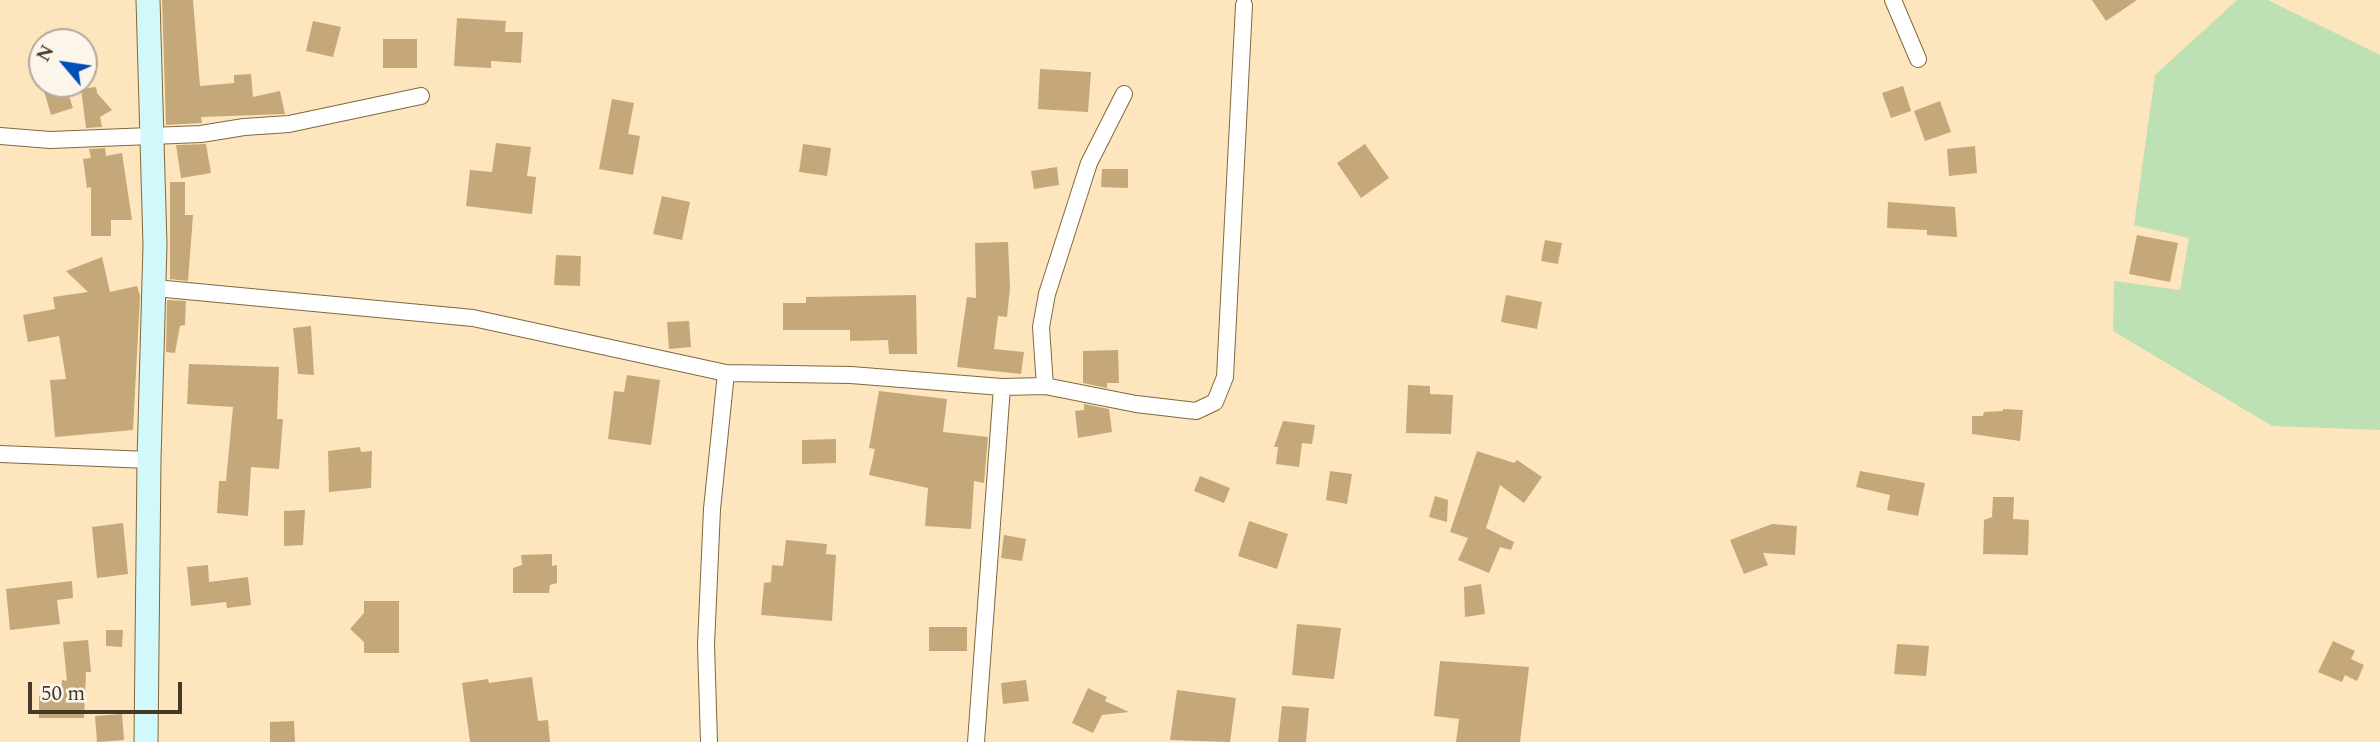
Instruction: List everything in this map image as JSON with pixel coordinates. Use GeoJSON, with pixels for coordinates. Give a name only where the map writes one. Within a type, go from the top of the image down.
{"type":"FeatureCollection","features":[{"type":"Feature","properties":{"kind":"main road"},"geometry":{"type":"LineString","coordinates":[[146,742],[149,460],[155,288],[148,0]]}},
{"type":"Feature","properties":{"kind":"street"},"geometry":{"type":"LineString","coordinates":[[1893,0],[1918,60]]}},
{"type":"Feature","properties":{"kind":"street"},"geometry":{"type":"LineString","coordinates":[[155,288],[473,318],[726,373],[851,375],[1002,387],[1045,386],[1136,404],[1196,411],[1215,402],[1225,377],[1244,5]]}},
{"type":"Feature","properties":{"kind":"street"},"geometry":{"type":"LineString","coordinates":[[1045,386],[1041,327],[1047,294],[1089,163],[1124,94]]}},
{"type":"Feature","properties":{"kind":"street"},"geometry":{"type":"LineString","coordinates":[[0,136],[50,139],[150,136],[289,124],[421,96]]}},
{"type":"Feature","properties":{"kind":"street"},"geometry":{"type":"LineString","coordinates":[[709,742],[706,645],[712,509],[726,373]]}},
{"type":"Feature","properties":{"kind":"street"},"geometry":{"type":"LineString","coordinates":[[976,742],[1002,387]]}},
{"type":"Feature","properties":{"kind":"street"},"geometry":{"type":"LineString","coordinates":[[0,454],[149,460]]}},
{"type":"Feature","properties":{"kind":"green space"},"geometry":{"type":"Polygon","coordinates":[[[2237,0],[2268,0],[2380,55],[2380,430],[2272,426],[2113,331],[2114,281],[2180,290],[2189,238],[2134,225],[2155,75],[2237,0]]]}},
{"type":"Feature","properties":{"kind":"building"},"geometry":{"type":"Polygon","coordinates":[[[162,0],[193,0],[200,86],[234,83],[234,75],[251,74],[253,97],[280,91],[285,114],[201,117],[202,123],[166,125],[162,0]]]}},
{"type":"Feature","properties":{"kind":"building"},"geometry":{"type":"Polygon","coordinates":[[[2092,0],[2137,0],[2106,21],[2092,0]]]}},
{"type":"Feature","properties":{"kind":"building"},"geometry":{"type":"Polygon","coordinates":[[[457,18],[506,21],[505,32],[523,32],[521,63],[491,61],[491,68],[454,66],[457,18]]]}},
{"type":"Feature","properties":{"kind":"building"},"geometry":{"type":"Polygon","coordinates":[[[313,21],[341,27],[333,57],[306,51],[313,21]]]}},
{"type":"Feature","properties":{"kind":"building"},"geometry":{"type":"Polygon","coordinates":[[[383,39],[417,39],[417,68],[383,68],[383,39]]]}},
{"type":"Feature","properties":{"kind":"building"},"geometry":{"type":"Polygon","coordinates":[[[1040,69],[1091,72],[1088,112],[1038,109],[1040,69]]]}},
{"type":"Feature","properties":{"kind":"building"},"geometry":{"type":"Polygon","coordinates":[[[1903,86],[1911,111],[1891,118],[1882,93],[1903,86]]]}},
{"type":"Feature","properties":{"kind":"building"},"geometry":{"type":"Polygon","coordinates":[[[98,94],[112,110],[100,117],[102,127],[86,128],[82,98],[98,98],[98,94]]]}},
{"type":"Feature","properties":{"kind":"building"},"geometry":{"type":"Polygon","coordinates":[[[46,98],[70,98],[73,108],[51,115],[46,98]]]}},
{"type":"Feature","properties":{"kind":"building"},"geometry":{"type":"Polygon","coordinates":[[[612,99],[634,103],[628,134],[640,136],[633,175],[599,169],[612,99]]]}},
{"type":"Feature","properties":{"kind":"building"},"geometry":{"type":"Polygon","coordinates":[[[1940,101],[1951,132],[1925,141],[1914,111],[1940,101]]]}},
{"type":"Feature","properties":{"kind":"building"},"geometry":{"type":"Polygon","coordinates":[[[496,143],[531,147],[527,176],[536,177],[532,214],[466,206],[470,170],[492,172],[496,143]]]}},
{"type":"Feature","properties":{"kind":"building"},"geometry":{"type":"Polygon","coordinates":[[[206,144],[211,173],[181,178],[176,145],[206,144]]]}},
{"type":"Feature","properties":{"kind":"building"},"geometry":{"type":"Polygon","coordinates":[[[803,144],[831,148],[827,176],[799,172],[803,144]]]}},
{"type":"Feature","properties":{"kind":"building"},"geometry":{"type":"Polygon","coordinates":[[[1365,144],[1389,178],[1361,198],[1337,163],[1365,144]]]}},
{"type":"Feature","properties":{"kind":"building"},"geometry":{"type":"Polygon","coordinates":[[[1975,146],[1977,173],[1949,176],[1947,149],[1975,146]]]}},
{"type":"Feature","properties":{"kind":"building"},"geometry":{"type":"Polygon","coordinates":[[[105,148],[106,156],[122,153],[132,220],[111,220],[111,236],[91,236],[91,187],[87,188],[83,159],[91,158],[89,149],[105,148]]]}},
{"type":"Feature","properties":{"kind":"building"},"geometry":{"type":"Polygon","coordinates":[[[1057,167],[1059,185],[1034,189],[1031,171],[1057,167]]]}},
{"type":"Feature","properties":{"kind":"building"},"geometry":{"type":"Polygon","coordinates":[[[1102,169],[1128,169],[1128,188],[1101,187],[1102,169]]]}},
{"type":"Feature","properties":{"kind":"building"},"geometry":{"type":"Polygon","coordinates":[[[170,182],[185,182],[185,215],[193,215],[188,281],[170,279],[170,182]]]}},
{"type":"Feature","properties":{"kind":"building"},"geometry":{"type":"Polygon","coordinates":[[[662,196],[690,202],[682,240],[653,234],[662,196]]]}},
{"type":"Feature","properties":{"kind":"building"},"geometry":{"type":"Polygon","coordinates":[[[1888,202],[1955,207],[1957,237],[1927,235],[1927,230],[1887,228],[1888,202]]]}},
{"type":"Feature","properties":{"kind":"building"},"geometry":{"type":"Polygon","coordinates":[[[2137,235],[2178,243],[2170,282],[2129,274],[2137,235]]]}},
{"type":"Feature","properties":{"kind":"building"},"geometry":{"type":"Polygon","coordinates":[[[1545,240],[1562,243],[1558,264],[1541,261],[1545,240]]]}},
{"type":"Feature","properties":{"kind":"building"},"geometry":{"type":"Polygon","coordinates":[[[1008,242],[1010,288],[1007,317],[998,316],[994,349],[1024,352],[1021,374],[957,367],[967,297],[976,298],[975,243],[1008,242]]]}},
{"type":"Feature","properties":{"kind":"building"},"geometry":{"type":"Polygon","coordinates":[[[556,255],[581,256],[580,286],[554,285],[556,255]]]}},
{"type":"Feature","properties":{"kind":"building"},"geometry":{"type":"Polygon","coordinates":[[[102,257],[110,292],[137,286],[140,296],[133,430],[55,437],[50,380],[66,379],[59,336],[28,342],[23,315],[55,309],[53,297],[88,292],[66,271],[102,257]]]}},
{"type":"Feature","properties":{"kind":"building"},"geometry":{"type":"Polygon","coordinates":[[[916,295],[917,354],[889,354],[888,340],[850,341],[850,330],[783,330],[783,303],[806,303],[806,297],[916,295]]]}},
{"type":"Feature","properties":{"kind":"building"},"geometry":{"type":"Polygon","coordinates":[[[1506,295],[1542,302],[1537,329],[1501,322],[1506,295]]]}},
{"type":"Feature","properties":{"kind":"building"},"geometry":{"type":"Polygon","coordinates":[[[167,300],[186,301],[185,325],[180,326],[175,353],[166,352],[167,300]]]}},
{"type":"Feature","properties":{"kind":"building"},"geometry":{"type":"Polygon","coordinates":[[[689,321],[691,347],[669,349],[667,322],[689,321]]]}},
{"type":"Feature","properties":{"kind":"building"},"geometry":{"type":"Polygon","coordinates":[[[311,326],[314,375],[298,374],[293,328],[311,326]]]}},
{"type":"Feature","properties":{"kind":"building"},"geometry":{"type":"Polygon","coordinates":[[[1118,350],[1119,383],[1107,383],[1107,388],[1083,383],[1083,351],[1118,350]]]}},
{"type":"Feature","properties":{"kind":"building"},"geometry":{"type":"Polygon","coordinates":[[[189,364],[279,367],[277,419],[283,419],[279,469],[251,467],[248,516],[217,513],[219,481],[226,481],[233,407],[187,404],[189,364]]]}},
{"type":"Feature","properties":{"kind":"building"},"geometry":{"type":"Polygon","coordinates":[[[627,375],[660,380],[651,445],[608,439],[614,391],[624,392],[627,375]]]}},
{"type":"Feature","properties":{"kind":"building"},"geometry":{"type":"Polygon","coordinates":[[[1408,385],[1430,386],[1430,394],[1453,395],[1451,434],[1406,433],[1408,385]]]}},
{"type":"Feature","properties":{"kind":"building"},"geometry":{"type":"Polygon","coordinates":[[[879,391],[947,399],[943,432],[988,437],[984,483],[974,481],[971,529],[925,526],[928,488],[869,475],[875,449],[869,448],[879,391]]]}},
{"type":"Feature","properties":{"kind":"building"},"geometry":{"type":"Polygon","coordinates":[[[1084,404],[1109,409],[1112,432],[1078,438],[1075,411],[1084,410],[1084,404]]]}},
{"type":"Feature","properties":{"kind":"building"},"geometry":{"type":"Polygon","coordinates":[[[2023,410],[2020,441],[1972,434],[1972,416],[1983,416],[1984,412],[2023,410]]]}},
{"type":"Feature","properties":{"kind":"building"},"geometry":{"type":"Polygon","coordinates":[[[1283,421],[1315,425],[1312,444],[1302,443],[1299,467],[1276,464],[1278,447],[1274,447],[1283,421]]]}},
{"type":"Feature","properties":{"kind":"building"},"geometry":{"type":"Polygon","coordinates":[[[836,439],[836,463],[802,464],[802,440],[836,439]]]}},
{"type":"Feature","properties":{"kind":"building"},"geometry":{"type":"Polygon","coordinates":[[[360,447],[361,452],[372,451],[371,488],[329,492],[328,451],[360,447]]]}},
{"type":"Feature","properties":{"kind":"building"},"geometry":{"type":"Polygon","coordinates":[[[1477,451],[1514,463],[1517,460],[1542,477],[1524,503],[1500,485],[1486,528],[1514,542],[1511,550],[1500,547],[1489,573],[1458,560],[1468,538],[1450,532],[1477,451]]]}},
{"type":"Feature","properties":{"kind":"building"},"geometry":{"type":"Polygon","coordinates":[[[1330,471],[1352,474],[1347,504],[1326,500],[1330,471]]]}},
{"type":"Feature","properties":{"kind":"building"},"geometry":{"type":"Polygon","coordinates":[[[1860,471],[1925,483],[1918,516],[1887,510],[1890,495],[1856,487],[1860,471]]]}},
{"type":"Feature","properties":{"kind":"building"},"geometry":{"type":"Polygon","coordinates":[[[1200,476],[1230,488],[1224,503],[1194,491],[1200,476]]]}},
{"type":"Feature","properties":{"kind":"building"},"geometry":{"type":"Polygon","coordinates":[[[1435,496],[1448,500],[1447,522],[1429,517],[1435,496]]]}},
{"type":"Feature","properties":{"kind":"building"},"geometry":{"type":"Polygon","coordinates":[[[1993,497],[2014,497],[2013,519],[2029,520],[2028,555],[1983,554],[1984,520],[1992,517],[1993,497]]]}},
{"type":"Feature","properties":{"kind":"building"},"geometry":{"type":"Polygon","coordinates":[[[305,510],[303,545],[284,546],[284,511],[305,510]]]}},
{"type":"Feature","properties":{"kind":"building"},"geometry":{"type":"Polygon","coordinates":[[[1249,521],[1288,534],[1277,569],[1238,556],[1249,521]]]}},
{"type":"Feature","properties":{"kind":"building"},"geometry":{"type":"Polygon","coordinates":[[[123,523],[128,574],[97,578],[92,527],[123,523]]]}},
{"type":"Feature","properties":{"kind":"building"},"geometry":{"type":"Polygon","coordinates":[[[1772,524],[1797,526],[1795,555],[1763,553],[1768,565],[1744,574],[1730,540],[1772,524]]]}},
{"type":"Feature","properties":{"kind":"building"},"geometry":{"type":"Polygon","coordinates":[[[1004,535],[1026,539],[1022,561],[1001,558],[1004,535]]]}},
{"type":"Feature","properties":{"kind":"building"},"geometry":{"type":"Polygon","coordinates":[[[786,540],[827,544],[826,554],[836,555],[832,621],[761,615],[764,583],[771,582],[772,565],[783,566],[786,540]]]}},
{"type":"Feature","properties":{"kind":"building"},"geometry":{"type":"Polygon","coordinates":[[[552,554],[552,566],[557,565],[557,583],[550,585],[549,593],[513,593],[513,568],[522,565],[521,555],[552,554]]]}},
{"type":"Feature","properties":{"kind":"building"},"geometry":{"type":"Polygon","coordinates":[[[208,565],[209,582],[248,577],[251,605],[227,608],[226,602],[191,606],[187,567],[208,565]]]}},
{"type":"Feature","properties":{"kind":"building"},"geometry":{"type":"Polygon","coordinates":[[[72,581],[73,598],[57,600],[60,624],[10,630],[6,589],[72,581]]]}},
{"type":"Feature","properties":{"kind":"building"},"geometry":{"type":"Polygon","coordinates":[[[1481,584],[1485,614],[1465,617],[1464,587],[1481,584]]]}},
{"type":"Feature","properties":{"kind":"building"},"geometry":{"type":"Polygon","coordinates":[[[364,601],[399,601],[399,653],[364,653],[364,642],[350,629],[364,613],[364,601]]]}},
{"type":"Feature","properties":{"kind":"building"},"geometry":{"type":"Polygon","coordinates":[[[1297,624],[1341,628],[1334,679],[1292,675],[1297,624]]]}},
{"type":"Feature","properties":{"kind":"building"},"geometry":{"type":"Polygon","coordinates":[[[929,627],[967,627],[967,651],[929,651],[929,627]]]}},
{"type":"Feature","properties":{"kind":"building"},"geometry":{"type":"Polygon","coordinates":[[[106,630],[123,630],[122,647],[106,646],[106,630]]]}},
{"type":"Feature","properties":{"kind":"building"},"geometry":{"type":"Polygon","coordinates":[[[88,640],[91,672],[86,672],[84,718],[39,718],[39,696],[61,696],[62,680],[67,681],[63,642],[88,640]]]}},
{"type":"Feature","properties":{"kind":"building"},"geometry":{"type":"Polygon","coordinates":[[[2333,641],[2355,651],[2351,659],[2364,665],[2357,681],[2345,675],[2342,682],[2318,672],[2333,641]]]}},
{"type":"Feature","properties":{"kind":"building"},"geometry":{"type":"Polygon","coordinates":[[[1897,644],[1929,646],[1926,676],[1894,674],[1897,644]]]}},
{"type":"Feature","properties":{"kind":"building"},"geometry":{"type":"Polygon","coordinates":[[[1440,661],[1529,667],[1520,742],[1456,742],[1459,719],[1434,716],[1440,661]]]}},
{"type":"Feature","properties":{"kind":"building"},"geometry":{"type":"Polygon","coordinates":[[[532,677],[538,721],[548,720],[550,742],[470,742],[462,683],[488,679],[489,683],[532,677]]]}},
{"type":"Feature","properties":{"kind":"building"},"geometry":{"type":"Polygon","coordinates":[[[1026,680],[1029,701],[1003,704],[1001,683],[1026,680]]]}},
{"type":"Feature","properties":{"kind":"building"},"geometry":{"type":"Polygon","coordinates":[[[1088,688],[1107,697],[1105,701],[1129,712],[1102,715],[1093,733],[1072,723],[1088,688]]]}},
{"type":"Feature","properties":{"kind":"building"},"geometry":{"type":"Polygon","coordinates":[[[1177,690],[1236,698],[1230,742],[1170,740],[1177,690]]]}},
{"type":"Feature","properties":{"kind":"building"},"geometry":{"type":"Polygon","coordinates":[[[1282,706],[1309,708],[1306,742],[1278,742],[1282,706]]]}},
{"type":"Feature","properties":{"kind":"building"},"geometry":{"type":"Polygon","coordinates":[[[122,714],[124,740],[97,742],[95,716],[122,714]]]}},
{"type":"Feature","properties":{"kind":"building"},"geometry":{"type":"Polygon","coordinates":[[[294,721],[295,742],[270,742],[270,722],[294,721]]]}}]}
